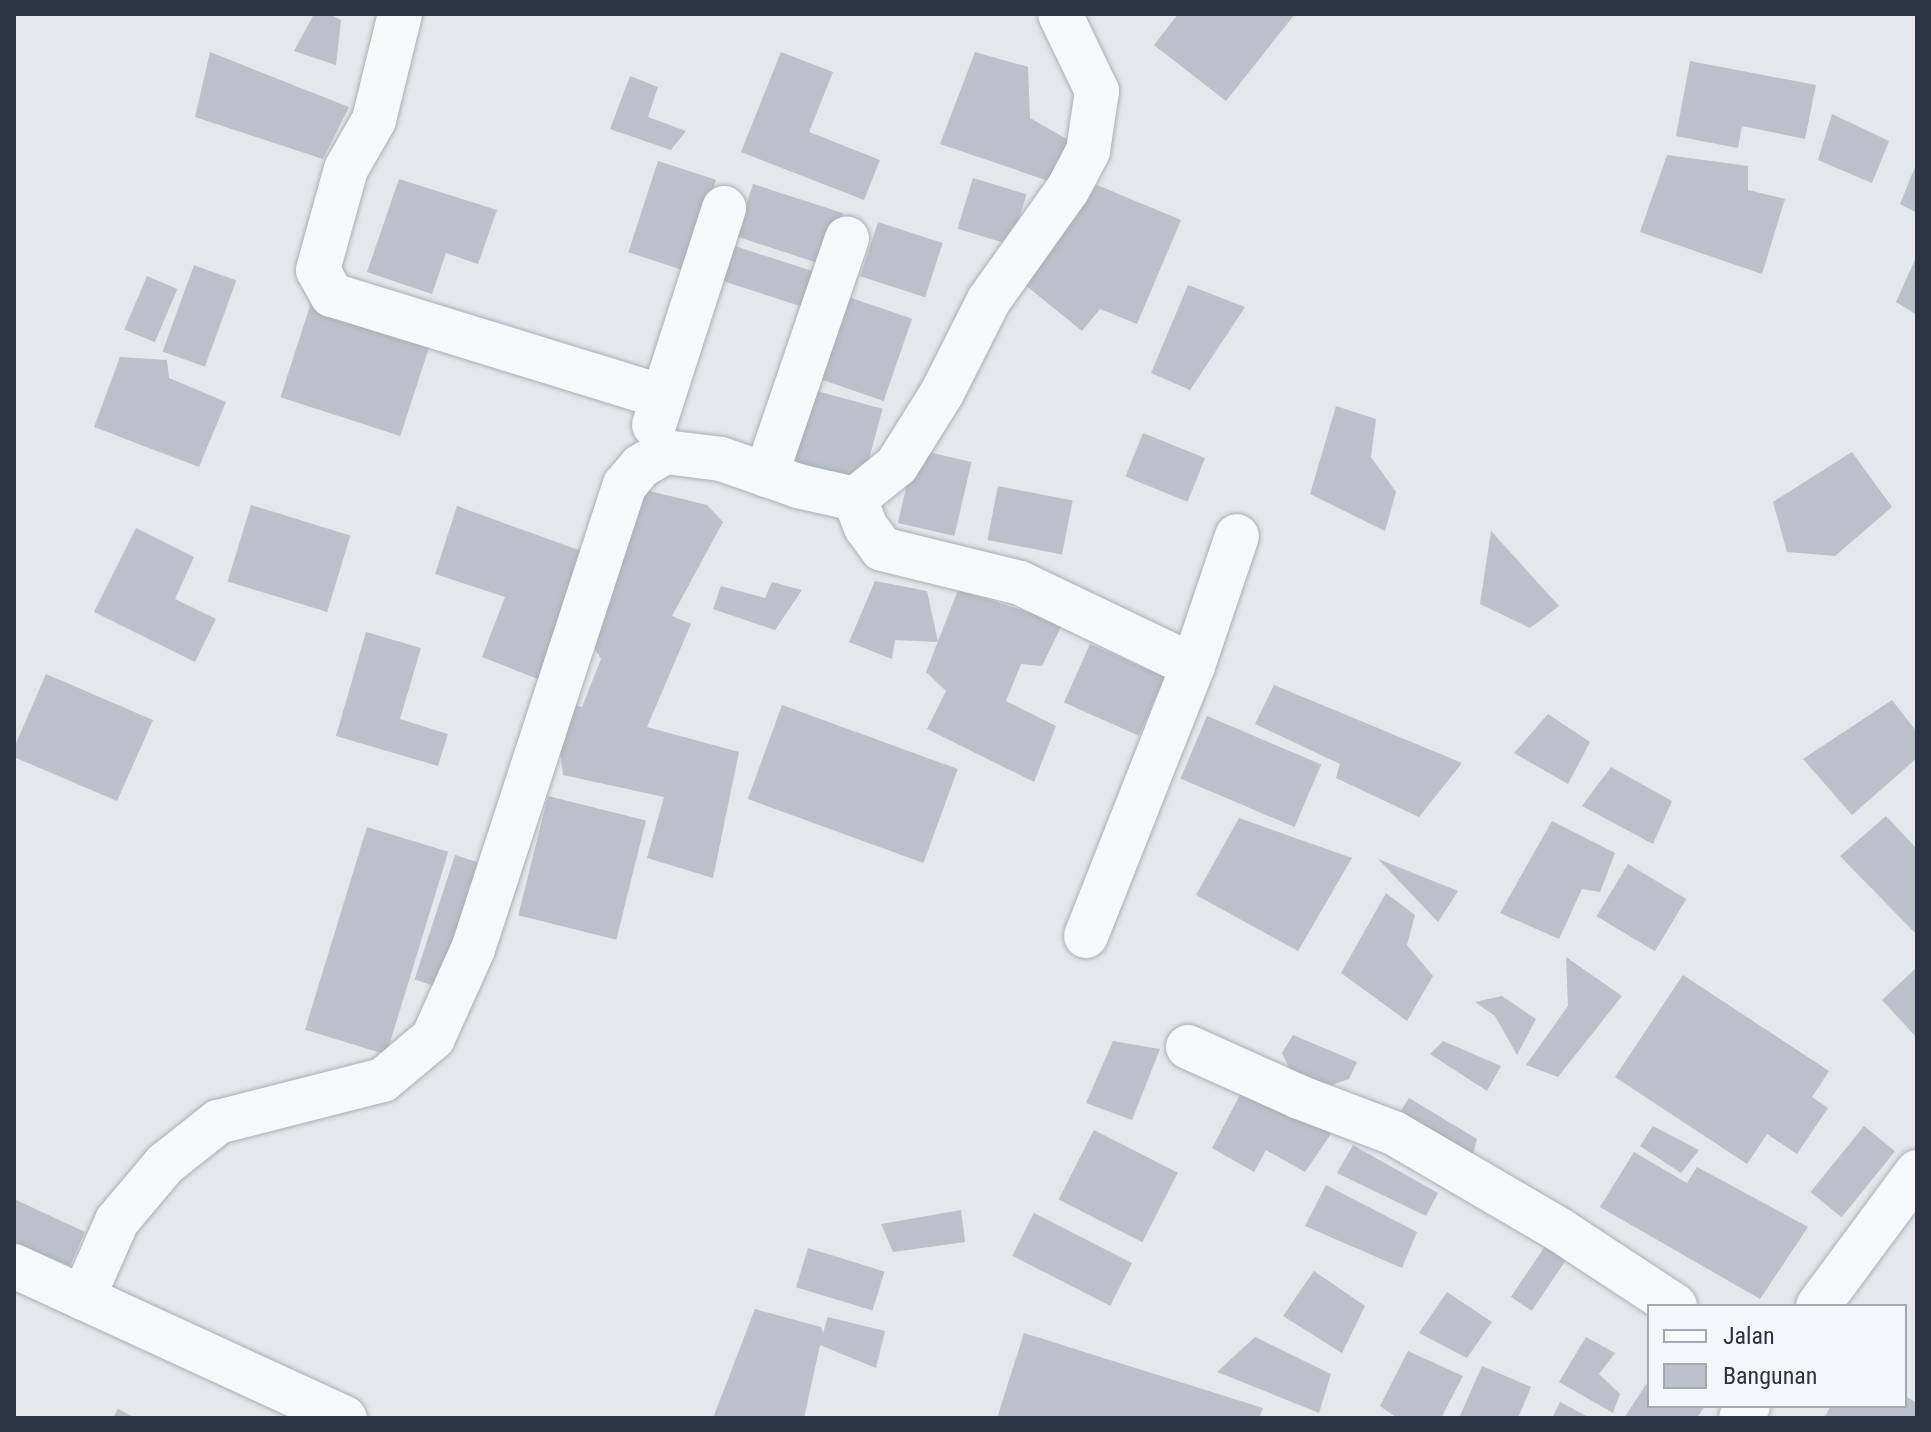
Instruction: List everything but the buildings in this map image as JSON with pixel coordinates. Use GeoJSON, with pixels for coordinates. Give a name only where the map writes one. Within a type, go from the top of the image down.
{"type":"FeatureCollection","features":[{"type":"Feature","properties":{"kind":"street"},"geometry":{"type":"LineString","coordinates":[[400,14],[374,120],[346,169],[318,270],[332,295],[663,397]]}},
{"type":"Feature","properties":{"kind":"street"},"geometry":{"type":"LineString","coordinates":[[83,1298],[117,1221],[165,1164],[218,1122],[383,1080],[433,1038],[473,949],[625,485],[641,466],[665,452],[721,459],[766,475],[855,499],[869,491],[897,465],[942,393],[989,300],[1083,164],[1097,91],[1060,14]]}},
{"type":"Feature","properties":{"kind":"street"},"geometry":{"type":"LineString","coordinates":[[641,466],[724,208]]}},
{"type":"Feature","properties":{"kind":"street"},"geometry":{"type":"LineString","coordinates":[[766,475],[847,239]]}},
{"type":"Feature","properties":{"kind":"street"},"geometry":{"type":"LineString","coordinates":[[855,499],[866,527],[882,549],[1020,583],[1193,666]]}},
{"type":"Feature","properties":{"kind":"street"},"geometry":{"type":"LineString","coordinates":[[1086,936],[1193,666],[1237,536]]}},
{"type":"Feature","properties":{"kind":"street"},"geometry":{"type":"LineString","coordinates":[[1188,1047],[1299,1097],[1394,1133],[1558,1229],[1672,1304]]}},
{"type":"Feature","properties":{"kind":"street"},"geometry":{"type":"LineString","coordinates":[[1820,1304],[1909,1193]]}},
{"type":"Feature","properties":{"kind":"street"},"geometry":{"type":"LineString","coordinates":[[14,1266],[345,1418]]}}]}
